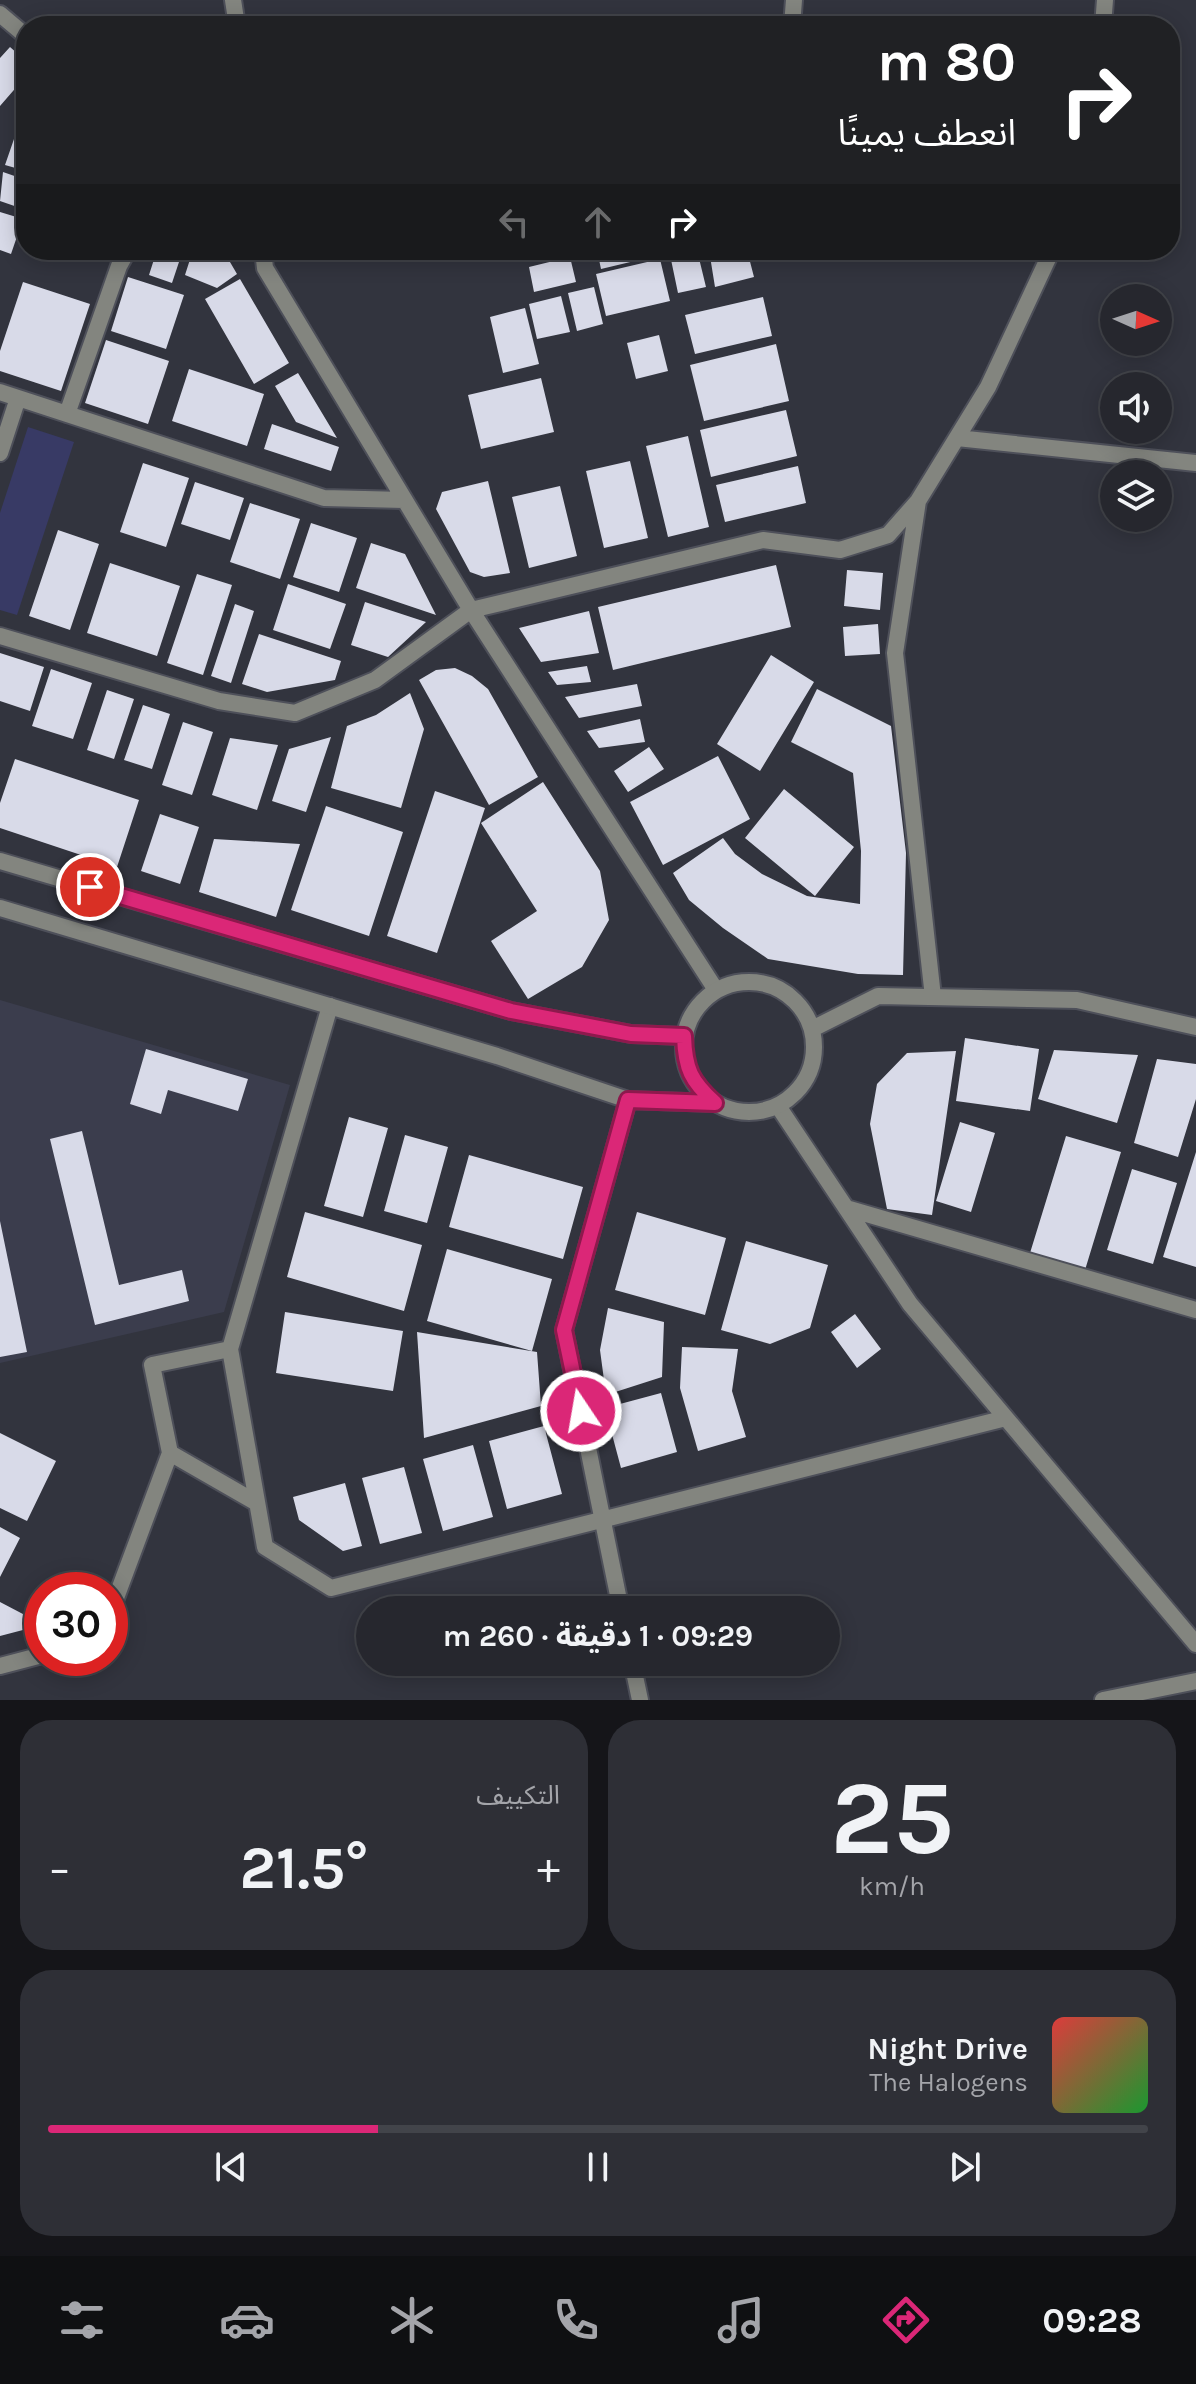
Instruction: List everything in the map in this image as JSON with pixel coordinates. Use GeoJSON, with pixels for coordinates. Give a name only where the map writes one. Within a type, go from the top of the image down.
{"type":"FeatureCollection","features":[{"type":"Feature","properties":{"kind":"street"},"geometry":{"type":"LineString","coordinates":[[0,14],[16,28]]}},
{"type":"Feature","properties":{"kind":"street"},"geometry":{"type":"LineString","coordinates":[[67,414],[122,260]]}},
{"type":"Feature","properties":{"kind":"street"},"geometry":{"type":"LineString","coordinates":[[258,260],[471,610],[716,990]]}},
{"type":"Feature","properties":{"kind":"street"},"geometry":{"type":"LineString","coordinates":[[264,260],[265,268]]}},
{"type":"Feature","properties":{"kind":"street"},"geometry":{"type":"LineString","coordinates":[[0,636],[219,701],[295,713],[375,680],[471,610],[763,540],[840,550],[888,535],[918,501],[988,387],[1047,260]]}},
{"type":"Feature","properties":{"kind":"street"},"geometry":{"type":"LineString","coordinates":[[0,392],[324,498],[404,500]]}},
{"type":"Feature","properties":{"kind":"street"},"geometry":{"type":"LineString","coordinates":[[0,453],[18,398]]}},
{"type":"Feature","properties":{"kind":"street"},"geometry":{"type":"LineString","coordinates":[[957,438],[1196,463]]}},
{"type":"Feature","properties":{"kind":"street"},"geometry":{"type":"LineString","coordinates":[[918,501],[895,653],[933,997]]}},
{"type":"Feature","properties":{"kind":"street"},"geometry":{"type":"LineString","coordinates":[[0,861],[511,1011],[631,1034],[684,1036]]}},
{"type":"Feature","properties":{"kind":"street"},"geometry":{"type":"LineString","coordinates":[[0,908],[497,1056],[628,1100],[715,1103]]}},
{"type":"Feature","properties":{"kind":"street"},"geometry":{"type":"LineString","coordinates":[[745,982],[774,986],[790,996],[804,1011],[812,1029],[814,1052],[809,1074],[796,1093],[778,1106],[757,1112],[735,1112],[715,1103],[696,1085],[685,1062],[684,1036],[695,1009],[716,990],[745,982]]}},
{"type":"Feature","properties":{"kind":"street"},"geometry":{"type":"LineString","coordinates":[[812,1029],[878,996],[1077,1000],[1196,1027]]}},
{"type":"Feature","properties":{"kind":"street"},"geometry":{"type":"LineString","coordinates":[[330,1006],[230,1349],[265,1547],[331,1588],[1006,1418]]}},
{"type":"Feature","properties":{"kind":"street"},"geometry":{"type":"LineString","coordinates":[[618,1596],[564,1330],[628,1100]]}},
{"type":"Feature","properties":{"kind":"street"},"geometry":{"type":"LineString","coordinates":[[778,1106],[910,1304],[1196,1644]]}},
{"type":"Feature","properties":{"kind":"street"},"geometry":{"type":"LineString","coordinates":[[846,1208],[1196,1310]]}},
{"type":"Feature","properties":{"kind":"street"},"geometry":{"type":"LineString","coordinates":[[126,1572],[170,1453],[152,1365],[230,1349]]}},
{"type":"Feature","properties":{"kind":"street"},"geometry":{"type":"LineString","coordinates":[[170,1453],[257,1503]]}},
{"type":"Feature","properties":{"kind":"street"},"geometry":{"type":"LineString","coordinates":[[0,1666],[24,1660]]}},
{"type":"Feature","properties":{"kind":"street"},"geometry":{"type":"LineString","coordinates":[[635,1676],[640,1700]]}},
{"type":"Feature","properties":{"kind":"street"},"geometry":{"type":"LineString","coordinates":[[1103,1700],[1196,1681]]}},
{"type":"Feature","properties":{"kind":"shaded area"},"geometry":{"type":"Polygon","coordinates":[[[28,427],[74,442],[17,615],[0,610],[0,513],[28,427]]]}},
{"type":"Feature","properties":{"kind":"shaded area"},"geometry":{"type":"Polygon","coordinates":[[[0,1000],[290,1085],[224,1312],[0,1363],[0,1000]]]}},
{"type":"Feature","properties":{"kind":"building"},"geometry":{"type":"Polygon","coordinates":[[[10,47],[16,52],[16,88],[0,106],[0,58],[10,47]]]}},
{"type":"Feature","properties":{"kind":"building"},"geometry":{"type":"Polygon","coordinates":[[[14,139],[16,140],[16,168],[5,165],[14,139]]]}},
{"type":"Feature","properties":{"kind":"building"},"geometry":{"type":"Polygon","coordinates":[[[3,172],[16,177],[16,207],[0,201],[3,172]]]}},
{"type":"Feature","properties":{"kind":"building"},"geometry":{"type":"Polygon","coordinates":[[[0,212],[16,217],[16,239],[11,254],[0,250],[0,212]]]}},
{"type":"Feature","properties":{"kind":"building"},"geometry":{"type":"Polygon","coordinates":[[[154,260],[180,260],[172,283],[149,275],[154,260]]]}},
{"type":"Feature","properties":{"kind":"building"},"geometry":{"type":"Polygon","coordinates":[[[190,260],[229,260],[237,274],[217,288],[185,275],[190,260]]]}},
{"type":"Feature","properties":{"kind":"building"},"geometry":{"type":"Polygon","coordinates":[[[571,260],[576,282],[534,292],[529,267],[571,260]]]}},
{"type":"Feature","properties":{"kind":"building"},"geometry":{"type":"Polygon","coordinates":[[[599,260],[639,260],[601,269],[599,260]]]}},
{"type":"Feature","properties":{"kind":"building"},"geometry":{"type":"Polygon","coordinates":[[[660,260],[670,301],[606,316],[596,274],[660,260]]]}},
{"type":"Feature","properties":{"kind":"building"},"geometry":{"type":"Polygon","coordinates":[[[671,260],[699,260],[706,287],[678,293],[671,260]]]}},
{"type":"Feature","properties":{"kind":"building"},"geometry":{"type":"Polygon","coordinates":[[[711,260],[750,260],[754,277],[715,287],[711,260]]]}},
{"type":"Feature","properties":{"kind":"building"},"geometry":{"type":"Polygon","coordinates":[[[128,277],[184,295],[166,349],[111,331],[128,277]]]}},
{"type":"Feature","properties":{"kind":"building"},"geometry":{"type":"Polygon","coordinates":[[[240,279],[289,363],[254,384],[205,299],[240,279]]]}},
{"type":"Feature","properties":{"kind":"building"},"geometry":{"type":"Polygon","coordinates":[[[23,282],[90,304],[61,391],[0,371],[0,351],[23,282]]]}},
{"type":"Feature","properties":{"kind":"building"},"geometry":{"type":"Polygon","coordinates":[[[594,287],[603,324],[577,331],[568,293],[594,287]]]}},
{"type":"Feature","properties":{"kind":"building"},"geometry":{"type":"Polygon","coordinates":[[[561,296],[570,332],[537,339],[529,304],[561,296]]]}},
{"type":"Feature","properties":{"kind":"building"},"geometry":{"type":"Polygon","coordinates":[[[763,297],[772,336],[695,354],[685,315],[763,297]]]}},
{"type":"Feature","properties":{"kind":"building"},"geometry":{"type":"Polygon","coordinates":[[[525,308],[539,364],[503,373],[490,317],[525,308]]]}},
{"type":"Feature","properties":{"kind":"building"},"geometry":{"type":"Polygon","coordinates":[[[659,335],[668,371],[636,379],[627,343],[659,335]]]}},
{"type":"Feature","properties":{"kind":"building"},"geometry":{"type":"Polygon","coordinates":[[[106,340],[169,361],[148,424],[85,403],[106,340]]]}},
{"type":"Feature","properties":{"kind":"building"},"geometry":{"type":"Polygon","coordinates":[[[776,344],[789,401],[704,421],[690,365],[776,344]]]}},
{"type":"Feature","properties":{"kind":"building"},"geometry":{"type":"Polygon","coordinates":[[[189,369],[264,394],[247,446],[172,421],[189,369]]]}},
{"type":"Feature","properties":{"kind":"building"},"geometry":{"type":"Polygon","coordinates":[[[298,373],[337,438],[296,422],[275,386],[298,373]]]}},
{"type":"Feature","properties":{"kind":"building"},"geometry":{"type":"Polygon","coordinates":[[[541,378],[554,432],[481,449],[468,395],[541,378]]]}},
{"type":"Feature","properties":{"kind":"building"},"geometry":{"type":"Polygon","coordinates":[[[786,410],[797,456],[711,477],[700,430],[786,410]]]}},
{"type":"Feature","properties":{"kind":"building"},"geometry":{"type":"Polygon","coordinates":[[[272,424],[339,447],[331,471],[264,449],[272,424]]]}},
{"type":"Feature","properties":{"kind":"building"},"geometry":{"type":"Polygon","coordinates":[[[688,436],[709,527],[668,537],[646,446],[688,436]]]}},
{"type":"Feature","properties":{"kind":"building"},"geometry":{"type":"Polygon","coordinates":[[[630,461],[648,538],[604,548],[586,471],[630,461]]]}},
{"type":"Feature","properties":{"kind":"building"},"geometry":{"type":"Polygon","coordinates":[[[143,463],[189,478],[166,547],[120,532],[143,463]]]}},
{"type":"Feature","properties":{"kind":"building"},"geometry":{"type":"Polygon","coordinates":[[[798,466],[806,503],[725,522],[716,485],[798,466]]]}},
{"type":"Feature","properties":{"kind":"building"},"geometry":{"type":"Polygon","coordinates":[[[488,481],[510,573],[484,577],[470,572],[436,509],[442,492],[488,481]]]}},
{"type":"Feature","properties":{"kind":"building"},"geometry":{"type":"Polygon","coordinates":[[[195,482],[244,498],[230,540],[181,524],[195,482]]]}},
{"type":"Feature","properties":{"kind":"building"},"geometry":{"type":"Polygon","coordinates":[[[560,486],[577,556],[529,568],[512,497],[560,486]]]}},
{"type":"Feature","properties":{"kind":"building"},"geometry":{"type":"Polygon","coordinates":[[[250,503],[300,519],[280,579],[230,562],[250,503]]]}},
{"type":"Feature","properties":{"kind":"building"},"geometry":{"type":"Polygon","coordinates":[[[311,523],[357,538],[339,592],[293,577],[311,523]]]}},
{"type":"Feature","properties":{"kind":"building"},"geometry":{"type":"Polygon","coordinates":[[[58,530],[99,544],[70,630],[29,616],[58,530]]]}},
{"type":"Feature","properties":{"kind":"building"},"geometry":{"type":"Polygon","coordinates":[[[371,543],[405,554],[436,615],[356,588],[371,543]]]}},
{"type":"Feature","properties":{"kind":"building"},"geometry":{"type":"Polygon","coordinates":[[[110,563],[180,586],[157,656],[87,633],[110,563]]]}},
{"type":"Feature","properties":{"kind":"building"},"geometry":{"type":"Polygon","coordinates":[[[776,565],[791,627],[613,670],[598,607],[776,565]]]}},
{"type":"Feature","properties":{"kind":"building"},"geometry":{"type":"Polygon","coordinates":[[[847,570],[883,573],[880,610],[844,606],[847,570]]]}},
{"type":"Feature","properties":{"kind":"building"},"geometry":{"type":"Polygon","coordinates":[[[197,574],[232,585],[203,675],[167,663],[197,574]]]}},
{"type":"Feature","properties":{"kind":"building"},"geometry":{"type":"Polygon","coordinates":[[[288,584],[346,604],[330,649],[273,630],[288,584]]]}},
{"type":"Feature","properties":{"kind":"building"},"geometry":{"type":"Polygon","coordinates":[[[365,602],[426,622],[388,657],[351,645],[365,602]]]}},
{"type":"Feature","properties":{"kind":"building"},"geometry":{"type":"Polygon","coordinates":[[[235,604],[254,611],[231,683],[211,676],[235,604]]]}},
{"type":"Feature","properties":{"kind":"building"},"geometry":{"type":"Polygon","coordinates":[[[589,611],[599,653],[541,662],[519,628],[589,611]]]}},
{"type":"Feature","properties":{"kind":"building"},"geometry":{"type":"Polygon","coordinates":[[[878,624],[880,654],[845,656],[843,627],[878,624]]]}},
{"type":"Feature","properties":{"kind":"building"},"geometry":{"type":"Polygon","coordinates":[[[259,634],[341,661],[335,680],[267,692],[242,684],[259,634]]]}},
{"type":"Feature","properties":{"kind":"building"},"geometry":{"type":"Polygon","coordinates":[[[0,653],[44,667],[30,711],[0,701],[0,653]]]}},
{"type":"Feature","properties":{"kind":"building"},"geometry":{"type":"Polygon","coordinates":[[[771,655],[814,682],[760,771],[717,744],[771,655]]]}},
{"type":"Feature","properties":{"kind":"building"},"geometry":{"type":"Polygon","coordinates":[[[587,666],[591,682],[557,685],[548,672],[587,666]]]}},
{"type":"Feature","properties":{"kind":"building"},"geometry":{"type":"Polygon","coordinates":[[[455,668],[488,689],[538,777],[489,805],[419,680],[436,670],[455,668]]]}},
{"type":"Feature","properties":{"kind":"building"},"geometry":{"type":"Polygon","coordinates":[[[51,669],[92,683],[73,739],[32,726],[51,669]]]}},
{"type":"Feature","properties":{"kind":"building"},"geometry":{"type":"Polygon","coordinates":[[[637,684],[642,706],[579,718],[565,697],[637,684]]]}},
{"type":"Feature","properties":{"kind":"building"},"geometry":{"type":"Polygon","coordinates":[[[817,689],[891,726],[906,853],[903,975],[858,974],[768,959],[689,900],[673,873],[723,838],[735,854],[762,874],[807,896],[860,904],[861,851],[853,773],[791,742],[817,689]]]}},
{"type":"Feature","properties":{"kind":"building"},"geometry":{"type":"Polygon","coordinates":[[[107,690],[134,699],[114,759],[87,750],[107,690]]]}},
{"type":"Feature","properties":{"kind":"building"},"geometry":{"type":"Polygon","coordinates":[[[410,693],[424,729],[401,808],[331,788],[347,726],[376,715],[410,693]]]}},
{"type":"Feature","properties":{"kind":"building"},"geometry":{"type":"Polygon","coordinates":[[[143,705],[170,714],[152,769],[124,760],[143,705]]]}},
{"type":"Feature","properties":{"kind":"building"},"geometry":{"type":"Polygon","coordinates":[[[640,719],[645,742],[599,748],[587,731],[640,719]]]}},
{"type":"Feature","properties":{"kind":"building"},"geometry":{"type":"Polygon","coordinates":[[[183,722],[213,732],[192,795],[162,785],[183,722]]]}},
{"type":"Feature","properties":{"kind":"building"},"geometry":{"type":"Polygon","coordinates":[[[331,737],[306,812],[272,801],[289,749],[331,737]]]}},
{"type":"Feature","properties":{"kind":"building"},"geometry":{"type":"Polygon","coordinates":[[[230,738],[278,745],[257,810],[212,795],[230,738]]]}},
{"type":"Feature","properties":{"kind":"building"},"geometry":{"type":"Polygon","coordinates":[[[649,747],[664,769],[628,792],[614,771],[649,747]]]}},
{"type":"Feature","properties":{"kind":"building"},"geometry":{"type":"Polygon","coordinates":[[[718,756],[750,819],[663,865],[630,802],[718,756]]]}},
{"type":"Feature","properties":{"kind":"building"},"geometry":{"type":"Polygon","coordinates":[[[15,759],[139,800],[117,867],[0,828],[0,803],[15,759]]]}},
{"type":"Feature","properties":{"kind":"building"},"geometry":{"type":"Polygon","coordinates":[[[543,782],[600,871],[609,920],[582,967],[528,999],[491,941],[537,911],[481,823],[543,782]]]}},
{"type":"Feature","properties":{"kind":"building"},"geometry":{"type":"Polygon","coordinates":[[[784,789],[854,847],[815,896],[745,838],[784,789]]]}},
{"type":"Feature","properties":{"kind":"building"},"geometry":{"type":"Polygon","coordinates":[[[435,791],[485,808],[437,953],[387,936],[435,791]]]}},
{"type":"Feature","properties":{"kind":"building"},"geometry":{"type":"Polygon","coordinates":[[[326,806],[403,832],[369,936],[291,910],[326,806]]]}},
{"type":"Feature","properties":{"kind":"building"},"geometry":{"type":"Polygon","coordinates":[[[160,814],[199,827],[180,884],[141,871],[160,814]]]}},
{"type":"Feature","properties":{"kind":"building"},"geometry":{"type":"Polygon","coordinates":[[[214,839],[300,844],[276,917],[199,892],[214,839]]]}},
{"type":"Feature","properties":{"kind":"building"},"geometry":{"type":"Polygon","coordinates":[[[965,1038],[1039,1049],[1030,1111],[956,1101],[965,1038]]]}},
{"type":"Feature","properties":{"kind":"building"},"geometry":{"type":"Polygon","coordinates":[[[146,1049],[248,1079],[238,1111],[168,1090],[161,1114],[130,1104],[146,1049]]]}},
{"type":"Feature","properties":{"kind":"building"},"geometry":{"type":"Polygon","coordinates":[[[1054,1050],[1138,1055],[1117,1123],[1038,1099],[1054,1050]]]}},
{"type":"Feature","properties":{"kind":"building"},"geometry":{"type":"Polygon","coordinates":[[[956,1051],[932,1215],[887,1209],[870,1124],[877,1084],[907,1053],[956,1051]]]}},
{"type":"Feature","properties":{"kind":"building"},"geometry":{"type":"Polygon","coordinates":[[[1157,1059],[1196,1064],[1196,1099],[1178,1157],[1134,1143],[1157,1059]]]}},
{"type":"Feature","properties":{"kind":"building"},"geometry":{"type":"Polygon","coordinates":[[[349,1117],[388,1128],[363,1217],[324,1206],[349,1117]]]}},
{"type":"Feature","properties":{"kind":"building"},"geometry":{"type":"Polygon","coordinates":[[[960,1122],[995,1133],[971,1212],[936,1201],[960,1122]]]}},
{"type":"Feature","properties":{"kind":"building"},"geometry":{"type":"Polygon","coordinates":[[[82,1131],[119,1285],[182,1270],[189,1301],[95,1325],[50,1139],[82,1131]]]}},
{"type":"Feature","properties":{"kind":"building"},"geometry":{"type":"Polygon","coordinates":[[[405,1135],[448,1147],[427,1223],[384,1211],[405,1135]]]}},
{"type":"Feature","properties":{"kind":"building"},"geometry":{"type":"Polygon","coordinates":[[[1066,1136],[1121,1152],[1085,1270],[1030,1253],[1066,1136]]]}},
{"type":"Feature","properties":{"kind":"building"},"geometry":{"type":"Polygon","coordinates":[[[1196,1152],[1196,1267],[1163,1257],[1196,1152]]]}},
{"type":"Feature","properties":{"kind":"building"},"geometry":{"type":"Polygon","coordinates":[[[469,1155],[583,1187],[563,1259],[449,1227],[469,1155]]]}},
{"type":"Feature","properties":{"kind":"building"},"geometry":{"type":"Polygon","coordinates":[[[1132,1169],[1177,1183],[1153,1264],[1107,1250],[1132,1169]]]}},
{"type":"Feature","properties":{"kind":"building"},"geometry":{"type":"Polygon","coordinates":[[[305,1212],[422,1245],[404,1311],[287,1277],[305,1212]]]}},
{"type":"Feature","properties":{"kind":"building"},"geometry":{"type":"Polygon","coordinates":[[[637,1212],[726,1238],[705,1315],[615,1290],[637,1212]]]}},
{"type":"Feature","properties":{"kind":"building"},"geometry":{"type":"Polygon","coordinates":[[[0,1221],[27,1352],[0,1357],[0,1221]]]}},
{"type":"Feature","properties":{"kind":"building"},"geometry":{"type":"Polygon","coordinates":[[[746,1241],[828,1265],[810,1328],[770,1344],[721,1330],[746,1241]]]}},
{"type":"Feature","properties":{"kind":"building"},"geometry":{"type":"Polygon","coordinates":[[[447,1249],[552,1279],[532,1351],[427,1321],[447,1249]]]}},
{"type":"Feature","properties":{"kind":"building"},"geometry":{"type":"Polygon","coordinates":[[[608,1308],[664,1322],[662,1377],[606,1395],[600,1350],[608,1308]]]}},
{"type":"Feature","properties":{"kind":"building"},"geometry":{"type":"Polygon","coordinates":[[[285,1312],[403,1331],[393,1391],[276,1373],[285,1312]]]}},
{"type":"Feature","properties":{"kind":"building"},"geometry":{"type":"Polygon","coordinates":[[[855,1314],[881,1349],[857,1368],[831,1332],[855,1314]]]}},
{"type":"Feature","properties":{"kind":"building"},"geometry":{"type":"Polygon","coordinates":[[[417,1332],[537,1352],[541,1406],[424,1438],[417,1332]]]}},
{"type":"Feature","properties":{"kind":"building"},"geometry":{"type":"Polygon","coordinates":[[[682,1347],[738,1349],[732,1391],[746,1437],[698,1451],[680,1388],[682,1347]]]}},
{"type":"Feature","properties":{"kind":"building"},"geometry":{"type":"Polygon","coordinates":[[[661,1393],[677,1452],[621,1468],[605,1408],[661,1393]]]}},
{"type":"Feature","properties":{"kind":"building"},"geometry":{"type":"Polygon","coordinates":[[[544,1426],[562,1494],[507,1509],[489,1441],[544,1426]]]}},
{"type":"Feature","properties":{"kind":"building"},"geometry":{"type":"Polygon","coordinates":[[[0,1433],[56,1461],[27,1521],[0,1508],[0,1433]]]}},
{"type":"Feature","properties":{"kind":"building"},"geometry":{"type":"Polygon","coordinates":[[[473,1445],[493,1517],[443,1531],[423,1459],[473,1445]]]}},
{"type":"Feature","properties":{"kind":"building"},"geometry":{"type":"Polygon","coordinates":[[[404,1467],[422,1533],[380,1544],[362,1478],[404,1467]]]}},
{"type":"Feature","properties":{"kind":"building"},"geometry":{"type":"Polygon","coordinates":[[[345,1483],[362,1546],[343,1551],[299,1520],[293,1497],[345,1483]]]}},
{"type":"Feature","properties":{"kind":"building"},"geometry":{"type":"Polygon","coordinates":[[[0,1527],[20,1538],[0,1577],[0,1527]]]}},
{"type":"Feature","properties":{"kind":"building"},"geometry":{"type":"Polygon","coordinates":[[[0,1602],[24,1615],[24,1630],[0,1636],[0,1602]]]}},
{"type":"Feature","properties":{"kind":"route"},"geometry":{"type":"LineString","coordinates":[[90,887],[511,1011],[631,1034],[684,1036],[685,1062],[696,1085],[715,1103],[628,1100],[564,1330],[581,1411]]}}]}
